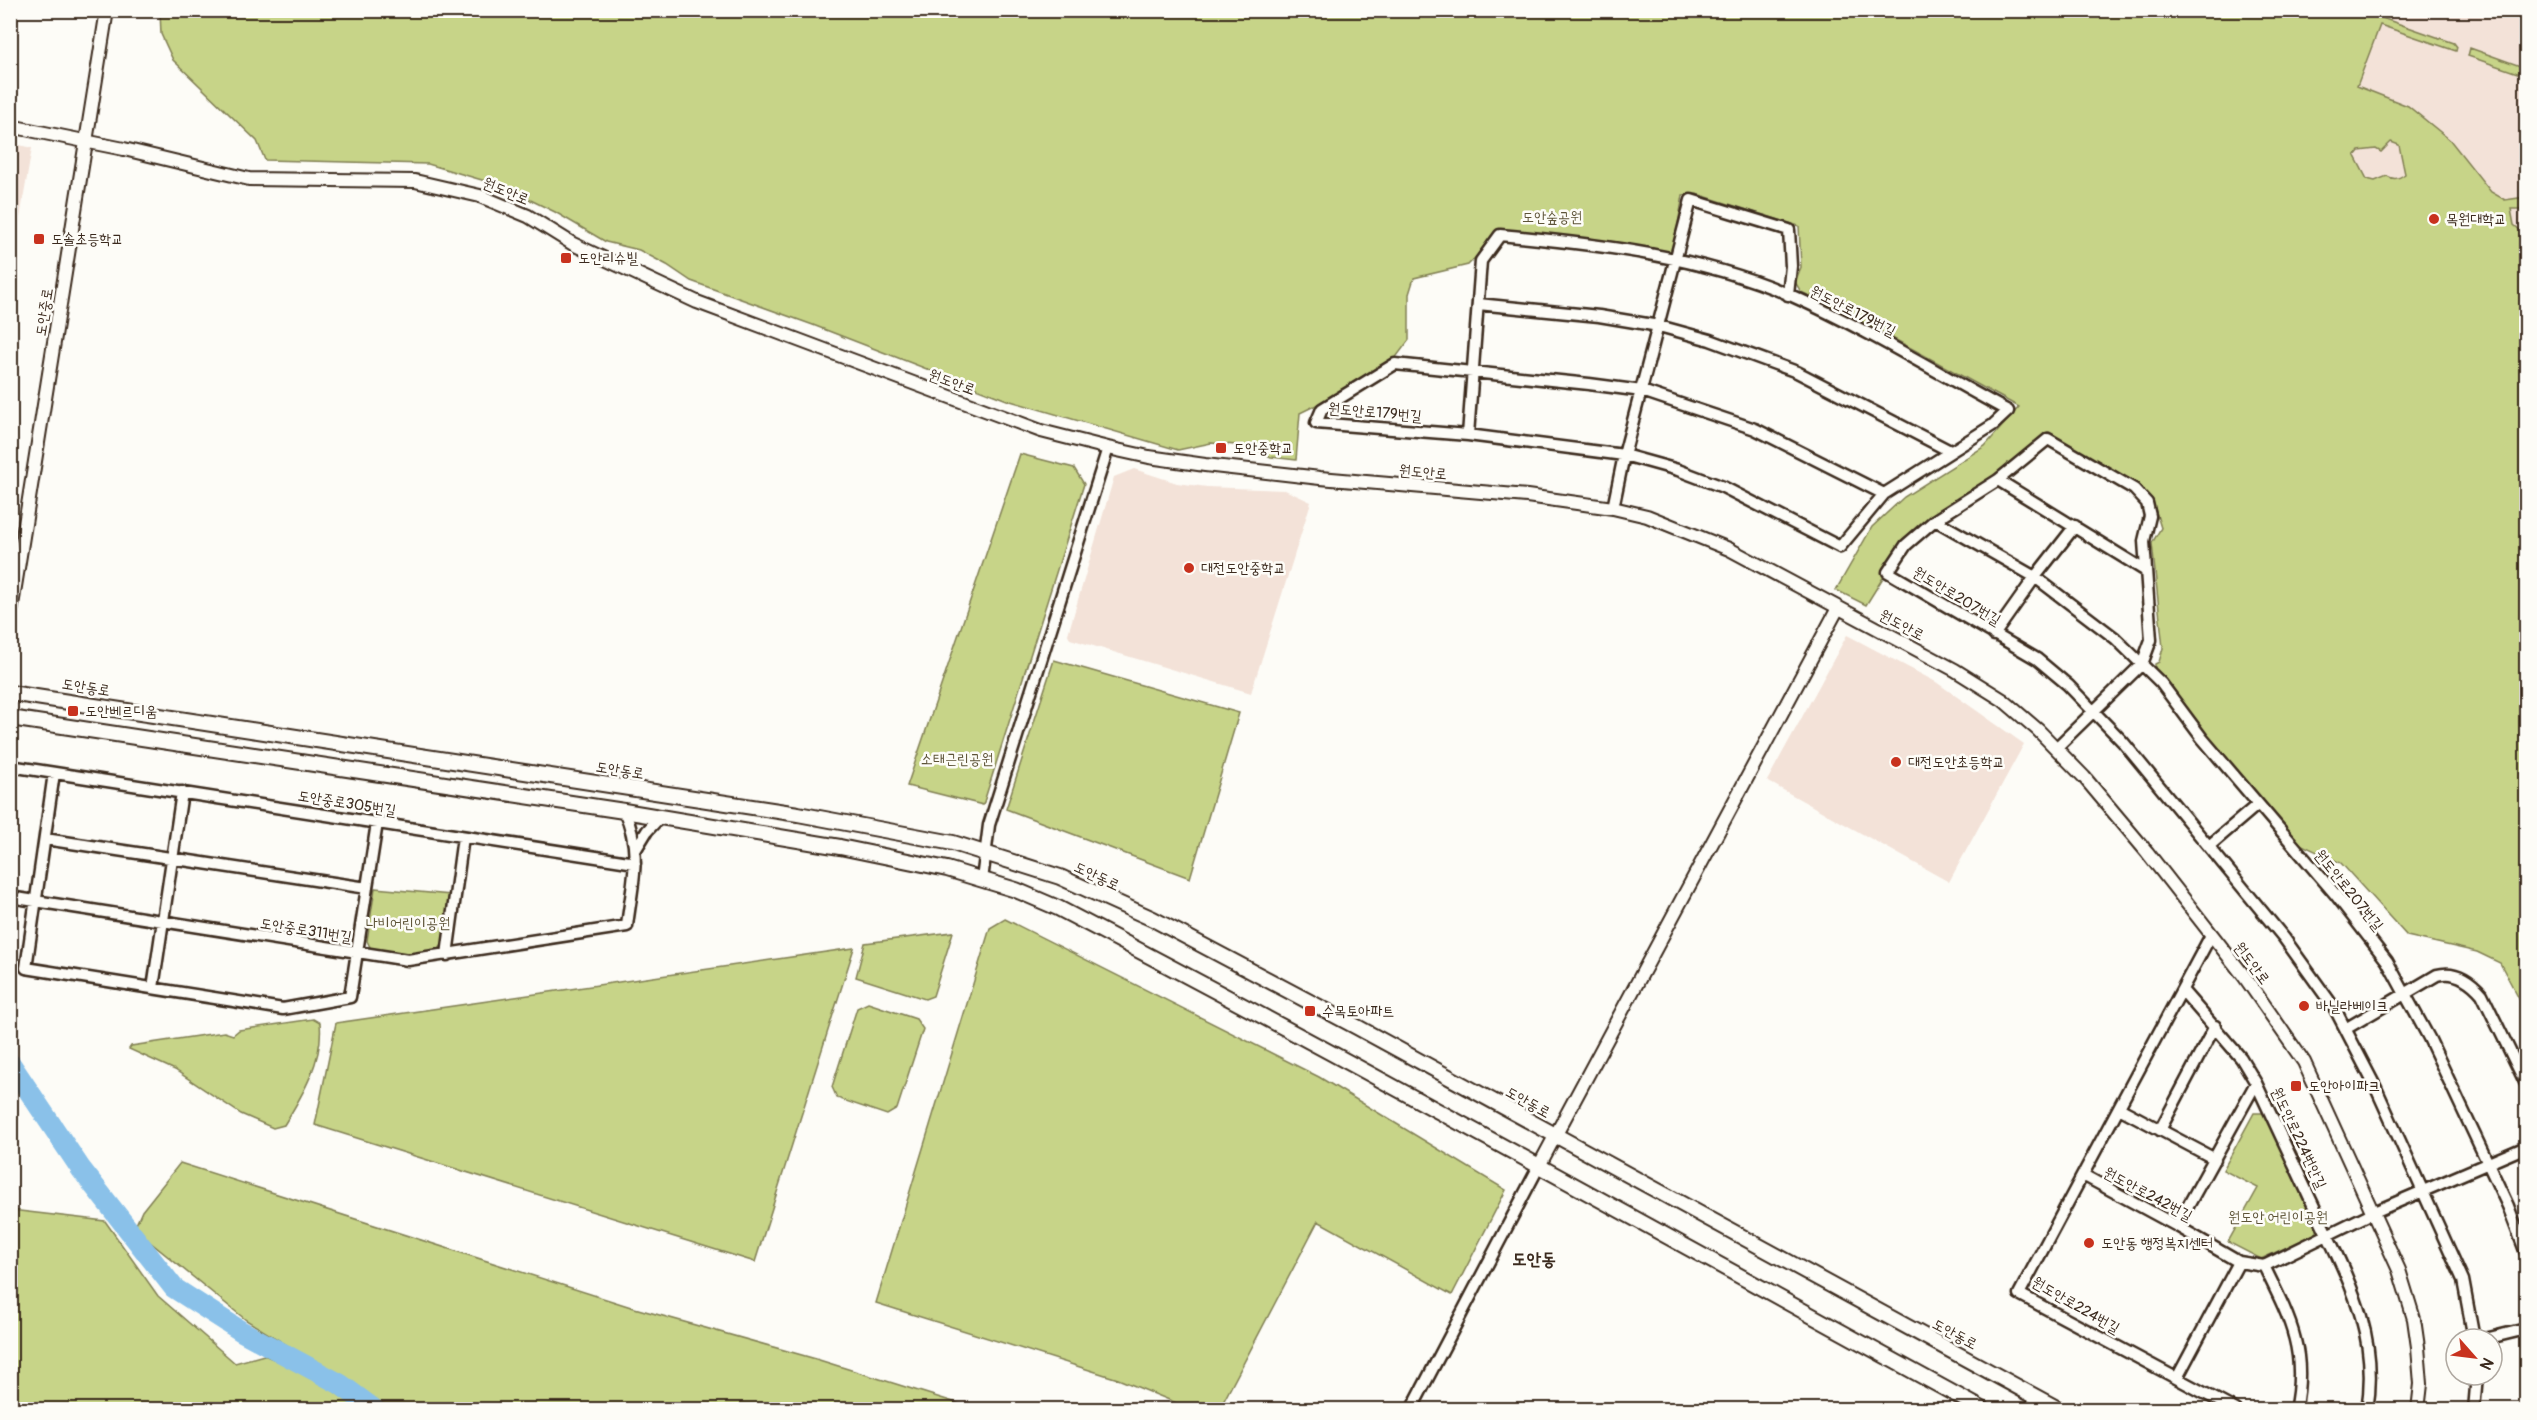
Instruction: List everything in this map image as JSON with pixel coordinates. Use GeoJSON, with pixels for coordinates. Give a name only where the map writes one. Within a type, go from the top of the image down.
{"type":"FeatureCollection","features":[{"type":"Feature","properties":{"kind":"main road","name":"도안동로"},"geometry":{"type":"LineString","coordinates":[[10,693],[787,813],[953,843],[1060,877],[1153,919],[1366,1032],[2060,1410]]}},
{"type":"Feature","properties":{"kind":"main road"},"geometry":{"type":"LineString","coordinates":[[10,718],[660,817],[913,861],[1016,890],[1058,908],[1401,1089],[1984,1410]]}},
{"type":"Feature","properties":{"kind":"street","name":"도안중로"},"geometry":{"type":"LineString","coordinates":[[10,618],[107,10]]}},
{"type":"Feature","properties":{"kind":"street","name":"원도안로"},"geometry":{"type":"LineString","coordinates":[[10,126],[249,179],[415,181],[480,196],[528,216],[573,244],[697,302],[1041,431],[1108,448],[1204,465],[1320,478],[1527,496],[1613,508],[1647,516],[1709,540],[1955,670],[2003,700],[2056,747],[2140,844],[2211,934],[2274,1017],[2304,1062],[2399,1270],[2414,1319],[2421,1384],[2418,1410]]}},
{"type":"Feature","properties":{"kind":"street"},"geometry":{"type":"LineString","coordinates":[[1613,508],[1624,455],[1691,200],[1789,230],[1791,266],[1788,295]]}},
{"type":"Feature","properties":{"kind":"street","name":"원도안로179번길"},"geometry":{"type":"LineString","coordinates":[[1468,435],[1481,261],[1500,235],[1599,246],[1675,260],[1731,274],[1788,295],[2008,411],[1993,425],[1950,451]]}},
{"type":"Feature","properties":{"kind":"street"},"geometry":{"type":"LineString","coordinates":[[1473,372],[1642,391],[1755,429],[1884,494],[1950,451],[1797,372],[1710,340],[1659,326],[1599,316],[1478,303]]}},
{"type":"Feature","properties":{"kind":"street","name":"원도안로179번길"},"geometry":{"type":"LineString","coordinates":[[1473,372],[1395,364],[1322,409],[1316,423],[1468,435],[1624,455],[1678,470],[1723,487],[1840,547],[1884,494]]}},
{"type":"Feature","properties":{"kind":"street","name":"원도안로207번길"},"geometry":{"type":"LineString","coordinates":[[2056,747],[2094,710],[2142,664],[2151,640],[2144,541],[2150,516],[2147,503],[2127,485],[2048,439],[1998,480],[1935,520],[1906,545],[1888,572],[2037,659],[2094,710],[2284,938],[2347,1028],[2463,1280],[2472,1327]]}},
{"type":"Feature","properties":{"kind":"street"},"geometry":{"type":"LineString","coordinates":[[982,880],[989,825],[1108,448]]}},
{"type":"Feature","properties":{"kind":"street"},"geometry":{"type":"LineString","coordinates":[[1998,480],[2146,571]]}},
{"type":"Feature","properties":{"kind":"street","name":"원도안로207번길"},"geometry":{"type":"LineString","coordinates":[[1935,520],[2035,577],[2094,620],[2142,664],[2161,682],[2202,738],[2335,894],[2386,961],[2429,1038],[2489,1165],[2526,1253]]}},
{"type":"Feature","properties":{"kind":"street"},"geometry":{"type":"LineString","coordinates":[[1994,635],[2075,526]]}},
{"type":"Feature","properties":{"kind":"street"},"geometry":{"type":"LineString","coordinates":[[1411,1410],[1838,608]]}},
{"type":"Feature","properties":{"kind":"street","name":"도안중로305번길"},"geometry":{"type":"LineString","coordinates":[[10,766],[635,863]]}},
{"type":"Feature","properties":{"kind":"street"},"geometry":{"type":"LineString","coordinates":[[54,773],[26,968],[283,1009],[350,997],[377,824]]}},
{"type":"Feature","properties":{"kind":"street"},"geometry":{"type":"LineString","coordinates":[[153,988],[182,792]]}},
{"type":"Feature","properties":{"kind":"street"},"geometry":{"type":"LineString","coordinates":[[2209,846],[2257,805]]}},
{"type":"Feature","properties":{"kind":"street"},"geometry":{"type":"LineString","coordinates":[[624,811],[636,849]]}},
{"type":"Feature","properties":{"kind":"street"},"geometry":{"type":"LineString","coordinates":[[636,849],[647,831],[660,817]]}},
{"type":"Feature","properties":{"kind":"street"},"geometry":{"type":"LineString","coordinates":[[447,955],[463,837]]}},
{"type":"Feature","properties":{"kind":"street"},"geometry":{"type":"LineString","coordinates":[[45,839],[367,888]]}},
{"type":"Feature","properties":{"kind":"street","name":"도안중로311번길"},"geometry":{"type":"LineString","coordinates":[[10,897],[408,960],[627,926],[636,849]]}},
{"type":"Feature","properties":{"kind":"street","name":"원도안로224번길"},"geometry":{"type":"LineString","coordinates":[[2211,934],[2019,1294],[2236,1410]]}},
{"type":"Feature","properties":{"kind":"street"},"geometry":{"type":"LineString","coordinates":[[2347,1028],[2444,973],[2472,982],[2482,994],[2526,1084]]}},
{"type":"Feature","properties":{"kind":"street","name":"원도안로224번안길"},"geometry":{"type":"LineString","coordinates":[[2182,990],[2241,1058],[2256,1083],[2349,1278],[2363,1319],[2370,1353],[2371,1387],[2367,1410]]}},
{"type":"Feature","properties":{"kind":"street"},"geometry":{"type":"LineString","coordinates":[[2160,1130],[2215,1026]]}},
{"type":"Feature","properties":{"kind":"street"},"geometry":{"type":"LineString","coordinates":[[2178,1226],[2256,1083]]}},
{"type":"Feature","properties":{"kind":"street"},"geometry":{"type":"LineString","coordinates":[[2119,1108],[2215,1159]]}},
{"type":"Feature","properties":{"kind":"street"},"geometry":{"type":"LineString","coordinates":[[2295,1410],[2299,1372],[2293,1327],[2264,1266],[2374,1212],[2489,1165],[2526,1147]]}},
{"type":"Feature","properties":{"kind":"street","name":"원도안로242번길"},"geometry":{"type":"LineString","coordinates":[[2083,1176],[2178,1226],[2239,1262],[2264,1266]]}},
{"type":"Feature","properties":{"kind":"street"},"geometry":{"type":"LineString","coordinates":[[2177,1378],[2239,1262]]}},
{"type":"Feature","properties":{"kind":"street"},"geometry":{"type":"LineString","coordinates":[[2504,1334],[2526,1329]]}},
{"type":"Feature","properties":{"kind":"street"},"geometry":{"type":"LineString","coordinates":[[2474,1410],[2476,1387]]}},
{"type":"Feature","properties":{"kind":"shaded area","name":"목원대학교"},"geometry":{"type":"Polygon","coordinates":[[[2100,11],[2526,11],[2526,441],[2100,11]]]}},
{"type":"Feature","properties":{"kind":"shaded area"},"geometry":{"type":"Polygon","coordinates":[[[10,143],[32,148],[11,270],[10,143]]]}},
{"type":"Feature","properties":{"kind":"shaded area","name":"대전도안중학교"},"geometry":{"type":"Polygon","coordinates":[[[1134,469],[1177,483],[1207,487],[1285,490],[1311,502],[1251,693],[1070,639],[1068,634],[1114,477],[1134,469]]]}},
{"type":"Feature","properties":{"kind":"shaded area","name":"대전도안초등학교"},"geometry":{"type":"Polygon","coordinates":[[[1847,635],[1936,682],[2024,744],[1949,882],[1767,781],[1847,635]]]}},
{"type":"Feature","properties":{"kind":"green space","name":"도안숲공원"},"geometry":{"type":"Polygon","coordinates":[[[2359,10],[2454,43],[2457,47],[2456,51],[2380,25],[2357,86],[2408,106],[2450,140],[2491,192],[2505,200],[2526,197],[2524,209],[2511,209],[2514,225],[2526,235],[2526,1012],[2500,963],[2477,952],[2407,936],[2341,863],[2300,844],[2209,744],[2155,675],[2155,664],[2159,662],[2163,648],[2152,543],[2161,528],[2152,499],[2046,438],[1904,544],[1866,605],[1836,590],[1872,527],[1904,497],[1985,446],[2019,407],[1841,310],[1801,292],[1795,282],[1801,267],[1799,226],[1697,194],[1683,195],[1673,253],[1667,256],[1499,233],[1468,265],[1414,278],[1409,294],[1409,340],[1397,356],[1355,386],[1300,413],[1296,460],[1271,457],[1249,446],[1211,443],[1178,450],[1007,400],[813,325],[691,281],[639,250],[606,242],[555,212],[502,186],[428,164],[265,160],[257,141],[173,60],[161,34],[160,11],[2359,10]],[[2391,142],[2381,152],[2376,149],[2359,151],[2355,156],[2367,179],[2375,181],[2387,176],[2396,178],[2405,174],[2399,145],[2391,142]]]}},
{"type":"Feature","properties":{"kind":"green space"},"geometry":{"type":"Polygon","coordinates":[[[2470,48],[2526,68],[2526,76],[2468,56],[2470,48]]]}},
{"type":"Feature","properties":{"kind":"green space","name":"소태근린공원"},"geometry":{"type":"Polygon","coordinates":[[[1020,454],[1074,468],[1084,484],[983,805],[907,786],[1020,454]]]}},
{"type":"Feature","properties":{"kind":"green space"},"geometry":{"type":"Polygon","coordinates":[[[1054,660],[1239,713],[1190,878],[1006,809],[1054,660]]]}},
{"type":"Feature","properties":{"kind":"green space","name":"나비어린이공원"},"geometry":{"type":"Polygon","coordinates":[[[375,888],[451,895],[443,945],[436,951],[419,955],[371,949],[367,941],[375,888]]]}},
{"type":"Feature","properties":{"kind":"green space"},"geometry":{"type":"Polygon","coordinates":[[[1005,919],[1319,1077],[1506,1190],[1452,1295],[1318,1221],[1219,1410],[1191,1409],[1118,1379],[876,1303],[990,928],[1005,919]]]}},
{"type":"Feature","properties":{"kind":"green space"},"geometry":{"type":"Polygon","coordinates":[[[953,932],[933,996],[925,999],[856,977],[865,943],[953,932]]]}},
{"type":"Feature","properties":{"kind":"green space"},"geometry":{"type":"Polygon","coordinates":[[[854,948],[755,1262],[315,1125],[336,1023],[854,948]]]}},
{"type":"Feature","properties":{"kind":"green space"},"geometry":{"type":"Polygon","coordinates":[[[868,1003],[916,1019],[923,1029],[897,1109],[887,1115],[837,1098],[832,1087],[857,1008],[868,1003]]]}},
{"type":"Feature","properties":{"kind":"green space"},"geometry":{"type":"Polygon","coordinates":[[[313,1019],[320,1023],[320,1037],[319,1050],[310,1077],[284,1125],[273,1128],[241,1114],[175,1070],[129,1049],[131,1046],[224,1032],[233,1035],[239,1030],[313,1019]]]}},
{"type":"Feature","properties":{"kind":"green space","name":"원도안 어린이공원"},"geometry":{"type":"Polygon","coordinates":[[[2254,1113],[2264,1113],[2317,1224],[2317,1233],[2261,1259],[2228,1242],[2258,1188],[2223,1170],[2254,1113]]]}},
{"type":"Feature","properties":{"kind":"green space"},"geometry":{"type":"Polygon","coordinates":[[[180,1163],[631,1307],[816,1359],[976,1409],[392,1409],[246,1320],[134,1229],[142,1211],[180,1163]]]}},
{"type":"Feature","properties":{"kind":"green space"},"geometry":{"type":"Polygon","coordinates":[[[11,1210],[105,1221],[158,1296],[235,1363],[264,1355],[313,1376],[358,1409],[11,1409],[11,1210]]]}},
{"type":"Feature","properties":{"kind":"waterway"},"geometry":{"type":"LineString","coordinates":[[10,1063],[81,1169],[174,1288],[241,1331],[340,1384],[375,1410]]}},
{"type":"Feature","properties":{"kind":"place","name":"목원대학교"},"geometry":{"type":"Point","coordinates":[2434,219]}},
{"type":"Feature","properties":{"kind":"place","name":"도솔초등학교"},"geometry":{"type":"Point","coordinates":[39,239]}},
{"type":"Feature","properties":{"kind":"place","name":"도안리슈빌"},"geometry":{"type":"Point","coordinates":[566,258]}},
{"type":"Feature","properties":{"kind":"place","name":"도안중학교"},"geometry":{"type":"Point","coordinates":[1221,448]}},
{"type":"Feature","properties":{"kind":"place","name":"대전도안중학교"},"geometry":{"type":"Point","coordinates":[1189,568]}},
{"type":"Feature","properties":{"kind":"place","name":"도안베르디움"},"geometry":{"type":"Point","coordinates":[73,711]}},
{"type":"Feature","properties":{"kind":"place","name":"대전도안초등학교"},"geometry":{"type":"Point","coordinates":[1896,762]}},
{"type":"Feature","properties":{"kind":"place","name":"바닐라베이크"},"geometry":{"type":"Point","coordinates":[2304,1006]}},
{"type":"Feature","properties":{"kind":"place","name":"수목토아파트"},"geometry":{"type":"Point","coordinates":[1310,1011]}},
{"type":"Feature","properties":{"kind":"place","name":"도안아이파크"},"geometry":{"type":"Point","coordinates":[2296,1086]}},
{"type":"Feature","properties":{"kind":"place","name":"도안동 행정복지센터"},"geometry":{"type":"Point","coordinates":[2089,1243]}},
{"type":"Feature","properties":{"kind":"district","name":"도안동"},"geometry":{"type":"Point","coordinates":[1534,1259]}}]}
